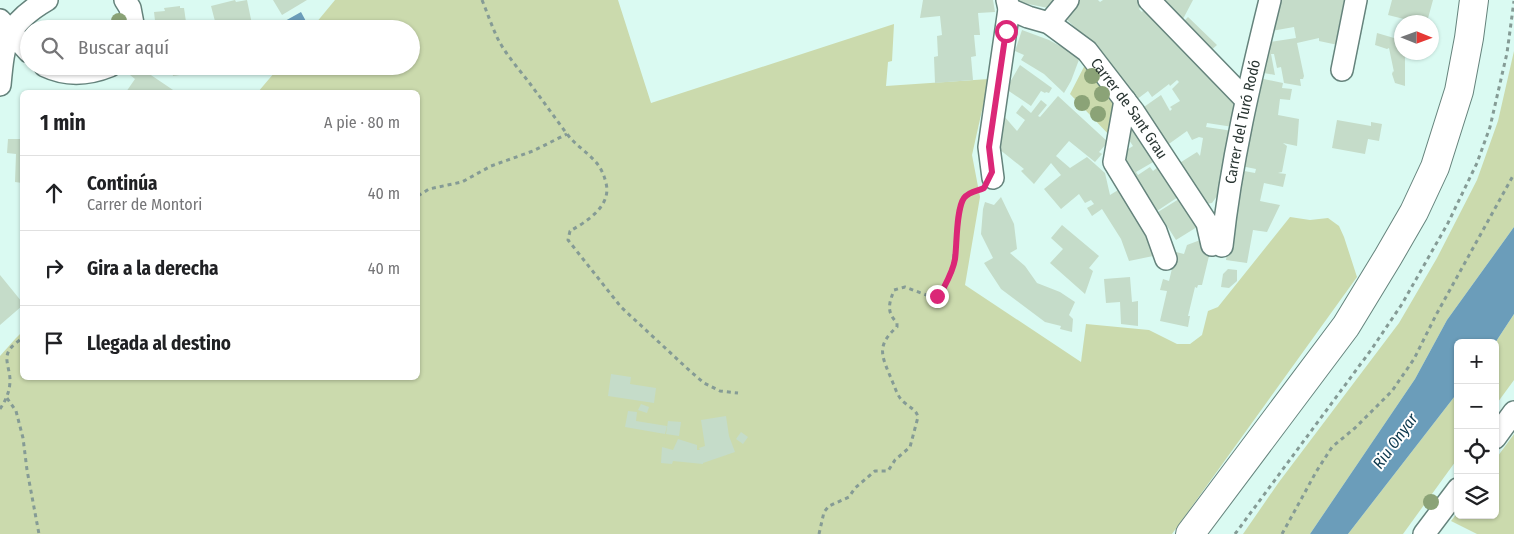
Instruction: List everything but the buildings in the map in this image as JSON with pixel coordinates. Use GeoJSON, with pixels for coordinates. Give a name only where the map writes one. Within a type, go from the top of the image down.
{"type":"FeatureCollection","features":[{"type":"Feature","properties":{"kind":"main road"},"geometry":{"type":"LineString","coordinates":[[1190,534],[1346,326],[1414,212],[1435,167],[1459,91],[1474,0]]}},
{"type":"Feature","properties":{"kind":"street"},"geometry":{"type":"LineString","coordinates":[[6,25],[17,22],[32,9],[47,0]]}},
{"type":"Feature","properties":{"kind":"street"},"geometry":{"type":"LineString","coordinates":[[125,0],[130,8],[132,20]]}},
{"type":"Feature","properties":{"kind":"street"},"geometry":{"type":"LineString","coordinates":[[1049,23],[1068,0]]}},
{"type":"Feature","properties":{"kind":"street"},"geometry":{"type":"LineString","coordinates":[[1149,0],[1244,98]]}},
{"type":"Feature","properties":{"kind":"street","name":"Carrer del Turó Rodó"},"geometry":{"type":"LineString","coordinates":[[1217,245],[1227,204],[1244,109],[1270,0]]}},
{"type":"Feature","properties":{"kind":"street"},"geometry":{"type":"LineString","coordinates":[[1342,70],[1356,0]]}},
{"type":"Feature","properties":{"kind":"street"},"geometry":{"type":"LineString","coordinates":[[992,175],[989,147],[1008,4]]}},
{"type":"Feature","properties":{"kind":"street","name":"Carrer de Sant Grau"},"geometry":{"type":"LineString","coordinates":[[1008,4],[1028,17],[1049,23],[1087,51],[1125,100],[1207,223],[1217,245]]}},
{"type":"Feature","properties":{"kind":"street"},"geometry":{"type":"LineString","coordinates":[[6,25],[20,41]]}},
{"type":"Feature","properties":{"kind":"street"},"geometry":{"type":"LineString","coordinates":[[0,86],[6,25]]}},
{"type":"Feature","properties":{"kind":"street"},"geometry":{"type":"LineString","coordinates":[[1125,100],[1114,162],[1156,231],[1166,259]]}},
{"type":"Feature","properties":{"kind":"street"},"geometry":{"type":"LineString","coordinates":[[1202,216],[1227,204]]}},
{"type":"Feature","properties":{"kind":"street"},"geometry":{"type":"LineString","coordinates":[[1499,433],[1514,412]]}},
{"type":"Feature","properties":{"kind":"street"},"geometry":{"type":"LineString","coordinates":[[1424,534],[1454,494]]}},
{"type":"Feature","properties":{"kind":"path"},"geometry":{"type":"LineString","coordinates":[[482,0],[500,42],[567,134],[598,163],[602,170],[607,192],[597,212],[570,231],[568,240],[621,306],[690,371],[704,383],[720,391],[738,393]]}},
{"type":"Feature","properties":{"kind":"path"},"geometry":{"type":"LineString","coordinates":[[420,195],[429,189],[462,182],[491,166],[533,151],[567,134]]}},
{"type":"Feature","properties":{"kind":"path"},"geometry":{"type":"LineString","coordinates":[[1282,534],[1332,447],[1355,428],[1392,391],[1414,359],[1514,174]]}},
{"type":"Feature","properties":{"kind":"path"},"geometry":{"type":"LineString","coordinates":[[819,534],[824,512],[829,506],[849,497],[875,471],[888,471],[895,460],[910,447],[918,417],[917,412],[905,403],[896,392],[882,355],[885,339],[897,327],[897,323],[891,317],[889,307],[891,298],[894,290],[903,287],[929,296],[940,295],[952,273],[957,227],[963,199],[970,192],[984,188],[992,175]]}},
{"type":"Feature","properties":{"kind":"path"},"geometry":{"type":"LineString","coordinates":[[0,409],[7,398],[10,378],[7,364],[10,349],[20,340]]}},
{"type":"Feature","properties":{"kind":"path"},"geometry":{"type":"LineString","coordinates":[[7,398],[16,411],[23,438],[39,534]]}},
{"type":"Feature","properties":{"kind":"green space"},"geometry":{"type":"Polygon","coordinates":[[[335,0],[618,0],[651,103],[894,24],[892,61],[888,62],[886,86],[989,79],[972,155],[980,197],[965,285],[1081,362],[1086,324],[1149,330],[1177,344],[1190,344],[1202,335],[1208,311],[1218,307],[1290,217],[1310,220],[1328,218],[1339,226],[1357,277],[1172,534],[0,534],[0,356],[20,334],[20,380],[420,380],[420,90],[260,90],[272,75],[420,75],[420,20],[318,20],[335,0]]]}},
{"type":"Feature","properties":{"kind":"green space"},"geometry":{"type":"Polygon","coordinates":[[[1514,51],[1514,227],[1447,320],[1415,379],[1310,534],[1243,534],[1279,482],[1399,323],[1437,258],[1477,180],[1498,121],[1514,51]]]}},
{"type":"Feature","properties":{"kind":"green space"},"geometry":{"type":"Polygon","coordinates":[[[1089,57],[1123,101],[1112,138],[1070,94],[1089,57]]]}},
{"type":"Feature","properties":{"kind":"green space"},"geometry":{"type":"Polygon","coordinates":[[[1514,314],[1514,380],[1499,401],[1499,339],[1514,314]]]}},
{"type":"Feature","properties":{"kind":"green space"},"geometry":{"type":"Polygon","coordinates":[[[1454,397],[1454,464],[1403,534],[1348,534],[1454,397]]]}},
{"type":"Feature","properties":{"kind":"green space"},"geometry":{"type":"Polygon","coordinates":[[[1514,434],[1514,534],[1477,534],[1451,521],[1454,517],[1454,519],[1499,519],[1499,455],[1514,434]]]}},
{"type":"Feature","properties":{"kind":"water"},"geometry":{"type":"Polygon","coordinates":[[[301,12],[305,20],[287,20],[301,12]]]}},
{"type":"Feature","properties":{"kind":"water","name":"Riu Onyar"},"geometry":{"type":"Polygon","coordinates":[[[1514,227],[1514,314],[1498,339],[1454,339],[1454,397],[1348,534],[1310,534],[1415,379],[1447,320],[1514,227]]]}},
{"type":"Feature","properties":{"kind":"route"},"geometry":{"type":"LineString","coordinates":[[937,296],[940,295],[952,273],[957,227],[963,199],[970,192],[984,188],[992,172],[989,147],[1006,31]]}}]}
